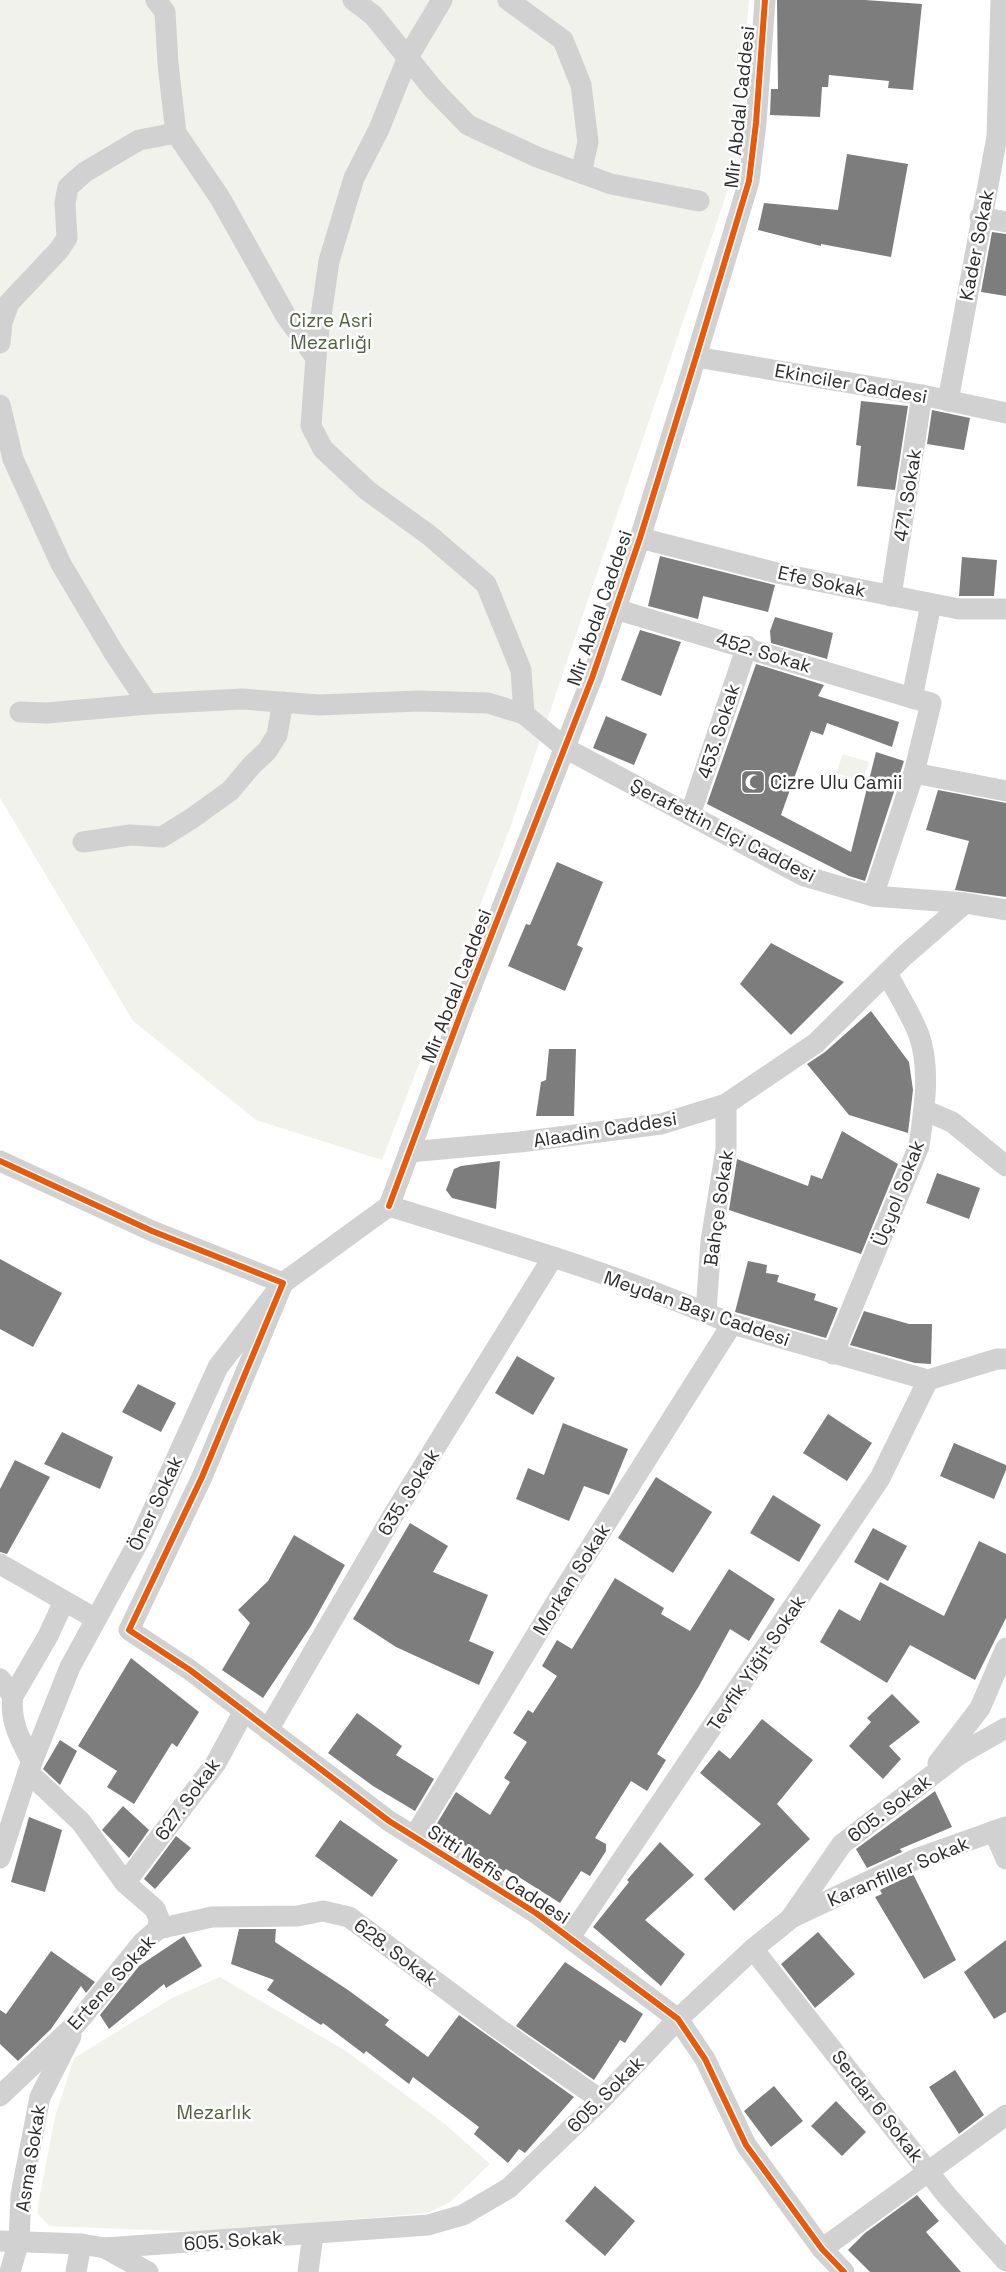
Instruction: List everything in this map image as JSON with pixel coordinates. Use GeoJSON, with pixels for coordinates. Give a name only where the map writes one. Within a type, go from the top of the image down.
{"type":"FeatureCollection","features":[{"type":"Feature","properties":{"kind":"street"},"geometry":{"type":"LineString","coordinates":[[156,0],[166,12],[168,64],[176,133],[220,198],[286,316],[316,358]]}},
{"type":"Feature","properties":{"kind":"street"},"geometry":{"type":"LineString","coordinates":[[353,0],[373,15],[434,90],[468,125],[537,157],[611,184],[698,201]]}},
{"type":"Feature","properties":{"kind":"street"},"geometry":{"type":"LineString","coordinates":[[20,712],[47,713],[148,704],[242,699],[319,705],[419,700],[488,703],[524,714],[521,670],[486,584],[428,535],[368,491],[323,449],[311,426],[316,358],[329,260],[354,178],[379,129],[408,57],[442,0]]}},
{"type":"Feature","properties":{"kind":"street"},"geometry":{"type":"LineString","coordinates":[[508,0],[563,40],[582,84],[588,142],[581,173]]}},
{"type":"Feature","properties":{"kind":"street","name":"Mir Abdal Caddesi"},"geometry":{"type":"LineString","coordinates":[[389,1206],[592,678],[640,538],[749,181],[756,123],[765,0]]}},
{"type":"Feature","properties":{"kind":"street","name":"Kader Sokak"},"geometry":{"type":"LineString","coordinates":[[948,401],[980,217],[997,137],[1001,0]]}},
{"type":"Feature","properties":{"kind":"street"},"geometry":{"type":"LineString","coordinates":[[0,343],[2,322],[9,303],[59,250],[66,238],[65,203],[68,188],[85,172],[139,140],[176,133]]}},
{"type":"Feature","properties":{"kind":"street"},"geometry":{"type":"LineString","coordinates":[[980,217],[1006,222]]}},
{"type":"Feature","properties":{"kind":"street","name":"Ekinciler Caddesi"},"geometry":{"type":"LineString","coordinates":[[696,357],[922,395],[1006,413]]}},
{"type":"Feature","properties":{"kind":"street","name":"471. Sokak"},"geometry":{"type":"LineString","coordinates":[[891,596],[922,395]]}},
{"type":"Feature","properties":{"kind":"street"},"geometry":{"type":"LineString","coordinates":[[0,405],[13,459],[61,564],[114,653],[148,704]]}},
{"type":"Feature","properties":{"kind":"street","name":"Efe Sokak"},"geometry":{"type":"LineString","coordinates":[[640,538],[777,572],[959,610],[1006,609]]}},
{"type":"Feature","properties":{"kind":"street"},"geometry":{"type":"LineString","coordinates":[[912,698],[931,604]]}},
{"type":"Feature","properties":{"kind":"street","name":"452. Sokak"},"geometry":{"type":"LineString","coordinates":[[615,609],[746,646],[930,703],[914,773]]}},
{"type":"Feature","properties":{"kind":"street","name":"453. Sokak"},"geometry":{"type":"LineString","coordinates":[[690,815],[746,646]]}},
{"type":"Feature","properties":{"kind":"street"},"geometry":{"type":"LineString","coordinates":[[83,842],[130,836],[162,837],[199,813],[230,791],[252,765],[267,751],[277,735],[283,702]]}},
{"type":"Feature","properties":{"kind":"street","name":"Şerafettin Elçi Caddesi"},"geometry":{"type":"LineString","coordinates":[[524,714],[565,748],[804,876],[873,896],[965,903],[1006,910]]}},
{"type":"Feature","properties":{"kind":"street"},"geometry":{"type":"LineString","coordinates":[[873,896],[914,773],[1006,791]]}},
{"type":"Feature","properties":{"kind":"street","name":"Alaadin Caddesi"},"geometry":{"type":"LineString","coordinates":[[409,1152],[520,1142],[661,1124],[726,1104],[816,1043],[887,974],[965,903]]}},
{"type":"Feature","properties":{"kind":"street","name":"Üçyol Sokak"},"geometry":{"type":"LineString","coordinates":[[833,1354],[919,1146],[924,1110],[925,1062],[918,1035],[887,974]]}},
{"type":"Feature","properties":{"kind":"street","name":"Bahçe Sokak"},"geometry":{"type":"LineString","coordinates":[[706,1312],[711,1241],[726,1149],[726,1104]]}},
{"type":"Feature","properties":{"kind":"street"},"geometry":{"type":"LineString","coordinates":[[924,1110],[952,1122],[1006,1166]]}},
{"type":"Feature","properties":{"kind":"street"},"geometry":{"type":"LineString","coordinates":[[0,1161],[152,1232],[283,1283]]}},
{"type":"Feature","properties":{"kind":"street","name":"Meydan Başı Caddesi"},"geometry":{"type":"LineString","coordinates":[[389,1206],[552,1257],[706,1312],[732,1324],[928,1380]]}},
{"type":"Feature","properties":{"kind":"street","name":"Öner Sokak"},"geometry":{"type":"LineString","coordinates":[[0,1858],[30,1767],[70,1667],[140,1539],[218,1367],[283,1283],[389,1206]]}},
{"type":"Feature","properties":{"kind":"street","name":"635. Sokak"},"geometry":{"type":"LineString","coordinates":[[268,1730],[392,1517],[552,1257]]}},
{"type":"Feature","properties":{"kind":"street","name":"Sitti Nefis Caddesi"},"geometry":{"type":"LineString","coordinates":[[283,1283],[202,1477],[129,1630],[190,1670],[389,1821],[536,1913],[678,2019],[705,2059],[746,2145],[822,2249],[844,2272]]}},
{"type":"Feature","properties":{"kind":"street","name":"Morkan Sokak"},"geometry":{"type":"LineString","coordinates":[[414,1837],[560,1596],[732,1324]]}},
{"type":"Feature","properties":{"kind":"street"},"geometry":{"type":"LineString","coordinates":[[928,1380],[997,1359],[1006,1359]]}},
{"type":"Feature","properties":{"kind":"street","name":"Tevfik Yiğit Sokak"},"geometry":{"type":"LineString","coordinates":[[570,1937],[880,1478],[928,1380]]}},
{"type":"Feature","properties":{"kind":"street"},"geometry":{"type":"LineString","coordinates":[[0,1564],[96,1619]]}},
{"type":"Feature","properties":{"kind":"street"},"geometry":{"type":"LineString","coordinates":[[0,1679],[13,1696],[48,1636],[64,1601]]}},
{"type":"Feature","properties":{"kind":"street"},"geometry":{"type":"LineString","coordinates":[[922,1783],[980,1708],[1006,1648]]}},
{"type":"Feature","properties":{"kind":"street","name":"Ertene Sokak"},"geometry":{"type":"LineString","coordinates":[[0,2096],[78,2022],[142,1943],[158,1929],[159,1919],[155,1909],[125,1883],[81,1822],[30,1767],[17,1734],[11,1710],[13,1696]]}},
{"type":"Feature","properties":{"kind":"street","name":"627. Sokak"},"geometry":{"type":"LineString","coordinates":[[125,1883],[216,1763],[244,1711]]}},
{"type":"Feature","properties":{"kind":"street","name":"605. Sokak"},"geometry":{"type":"LineString","coordinates":[[105,2248],[428,2226],[463,2215],[509,2188],[601,2100],[678,2019],[753,1949],[790,1918],[842,1844],[960,1754],[1006,1728]]}},
{"type":"Feature","properties":{"kind":"street"},"geometry":{"type":"LineString","coordinates":[[1000,1829],[1006,1859]]}},
{"type":"Feature","properties":{"kind":"street","name":"Karanfiller Sokak"},"geometry":{"type":"LineString","coordinates":[[790,1918],[916,1859],[1000,1829]]}},
{"type":"Feature","properties":{"kind":"street","name":"628. Sokak"},"geometry":{"type":"LineString","coordinates":[[158,1929],[212,1917],[297,1916],[323,1911],[349,1917],[494,2026],[601,2100]]}},
{"type":"Feature","properties":{"kind":"street","name":"Serdar 6 Sokak"},"geometry":{"type":"LineString","coordinates":[[753,1949],[948,2197],[1006,2261]]}},
{"type":"Feature","properties":{"kind":"street","name":"Asma Sokak"},"geometry":{"type":"LineString","coordinates":[[10,2272],[10,2241],[22,2195],[40,2097],[78,2022]]}},
{"type":"Feature","properties":{"kind":"street"},"geometry":{"type":"LineString","coordinates":[[822,2249],[1006,2114]]}},
{"type":"Feature","properties":{"kind":"street"},"geometry":{"type":"LineString","coordinates":[[308,2272],[313,2235]]}},
{"type":"Feature","properties":{"kind":"street"},"geometry":{"type":"LineString","coordinates":[[10,2241],[81,2244],[105,2248],[148,2272]]}},
{"type":"Feature","properties":{"kind":"street"},"geometry":{"type":"LineString","coordinates":[[76,2272],[81,2244]]}},
{"type":"Feature","properties":{"kind":"green space","name":"Cizre Asri Mezarlığı"},"geometry":{"type":"Polygon","coordinates":[[[0,0],[749,0],[735,169],[510,828],[382,1160],[256,1120],[133,1021],[0,798],[0,0]]]}},
{"type":"Feature","properties":{"kind":"green space"},"geometry":{"type":"Polygon","coordinates":[[[843,754],[869,762],[863,781],[836,773],[843,754]]]}},
{"type":"Feature","properties":{"kind":"green space","name":"Mezarlık"},"geometry":{"type":"Polygon","coordinates":[[[220,1977],[346,2051],[445,2124],[490,2164],[449,2203],[427,2213],[204,2232],[49,2226],[38,2214],[38,2205],[55,2117],[74,2058],[172,1998],[220,1977]]]}},
{"type":"Feature","properties":{"kind":"building"},"geometry":{"type":"Polygon","coordinates":[[[777,0],[865,0],[922,4],[913,90],[888,88],[889,81],[829,75],[828,87],[822,87],[820,117],[770,115],[771,89],[778,89],[777,0]]]}},
{"type":"Feature","properties":{"kind":"building"},"geometry":{"type":"Polygon","coordinates":[[[847,154],[908,164],[891,257],[821,244],[821,246],[758,230],[764,203],[838,210],[847,154]]]}},
{"type":"Feature","properties":{"kind":"building"},"geometry":{"type":"Polygon","coordinates":[[[992,232],[1006,234],[1006,296],[981,292],[992,232]]]}},
{"type":"Feature","properties":{"kind":"building"},"geometry":{"type":"Polygon","coordinates":[[[861,401],[908,406],[895,490],[857,486],[861,446],[856,445],[861,401]]]}},
{"type":"Feature","properties":{"kind":"building"},"geometry":{"type":"Polygon","coordinates":[[[932,410],[970,418],[964,450],[927,444],[932,410]]]}},
{"type":"Feature","properties":{"kind":"building"},"geometry":{"type":"Polygon","coordinates":[[[660,556],[775,585],[768,612],[703,596],[698,619],[648,606],[660,556]]]}},
{"type":"Feature","properties":{"kind":"building"},"geometry":{"type":"Polygon","coordinates":[[[962,557],[997,560],[994,596],[959,596],[962,557]]]}},
{"type":"Feature","properties":{"kind":"building"},"geometry":{"type":"Polygon","coordinates":[[[775,617],[833,633],[827,659],[771,643],[770,631],[775,617]]]}},
{"type":"Feature","properties":{"kind":"building"},"geometry":{"type":"Polygon","coordinates":[[[640,630],[681,642],[661,696],[621,680],[640,630]]]}},
{"type":"Feature","properties":{"kind":"building","name":"Cizre Ulu Camii"},"geometry":{"type":"Polygon","coordinates":[[[756,664],[824,685],[818,696],[899,722],[892,747],[827,723],[823,735],[811,731],[781,815],[851,852],[876,752],[904,761],[865,881],[849,876],[707,804],[756,664]]]}},
{"type":"Feature","properties":{"kind":"building"},"geometry":{"type":"Polygon","coordinates":[[[606,716],[647,734],[634,765],[593,748],[606,716]]]}},
{"type":"Feature","properties":{"kind":"building"},"geometry":{"type":"Polygon","coordinates":[[[938,790],[1006,803],[1006,897],[955,890],[969,841],[926,830],[938,790]]]}},
{"type":"Feature","properties":{"kind":"building"},"geometry":{"type":"Polygon","coordinates":[[[557,862],[603,882],[577,945],[583,948],[565,991],[508,966],[526,924],[530,925],[557,862]]]}},
{"type":"Feature","properties":{"kind":"building"},"geometry":{"type":"Polygon","coordinates":[[[771,943],[844,982],[791,1035],[740,984],[771,943]]]}},
{"type":"Feature","properties":{"kind":"building"},"geometry":{"type":"Polygon","coordinates":[[[871,1011],[909,1062],[913,1090],[908,1133],[849,1115],[807,1064],[825,1052],[871,1011]]]}},
{"type":"Feature","properties":{"kind":"building"},"geometry":{"type":"Polygon","coordinates":[[[549,1049],[576,1049],[574,1116],[536,1116],[541,1082],[546,1080],[549,1049]]]}},
{"type":"Feature","properties":{"kind":"building"},"geometry":{"type":"Polygon","coordinates":[[[842,1131],[898,1164],[861,1254],[729,1210],[737,1159],[808,1186],[811,1175],[822,1179],[842,1131]]]}},
{"type":"Feature","properties":{"kind":"building"},"geometry":{"type":"Polygon","coordinates":[[[500,1161],[496,1209],[452,1198],[446,1190],[454,1169],[461,1166],[500,1161]]]}},
{"type":"Feature","properties":{"kind":"building"},"geometry":{"type":"Polygon","coordinates":[[[937,1173],[980,1188],[969,1219],[926,1203],[937,1173]]]}},
{"type":"Feature","properties":{"kind":"building"},"geometry":{"type":"Polygon","coordinates":[[[0,1259],[62,1293],[33,1347],[0,1329],[0,1259]]]}},
{"type":"Feature","properties":{"kind":"building"},"geometry":{"type":"Polygon","coordinates":[[[748,1261],[767,1265],[766,1273],[779,1275],[777,1282],[816,1294],[814,1300],[838,1308],[826,1338],[735,1312],[748,1261]]]}},
{"type":"Feature","properties":{"kind":"building"},"geometry":{"type":"Polygon","coordinates":[[[864,1311],[909,1324],[932,1324],[931,1364],[915,1363],[850,1345],[864,1311]]]}},
{"type":"Feature","properties":{"kind":"building"},"geometry":{"type":"Polygon","coordinates":[[[517,1356],[555,1378],[533,1415],[495,1393],[517,1356]]]}},
{"type":"Feature","properties":{"kind":"building"},"geometry":{"type":"Polygon","coordinates":[[[138,1384],[176,1403],[161,1432],[122,1412],[138,1384]]]}},
{"type":"Feature","properties":{"kind":"building"},"geometry":{"type":"Polygon","coordinates":[[[828,1414],[872,1443],[847,1481],[803,1453],[828,1414]]]}},
{"type":"Feature","properties":{"kind":"building"},"geometry":{"type":"Polygon","coordinates":[[[563,1423],[628,1449],[609,1495],[584,1486],[569,1521],[516,1499],[528,1468],[544,1475],[563,1423]]]}},
{"type":"Feature","properties":{"kind":"building"},"geometry":{"type":"Polygon","coordinates":[[[62,1432],[113,1457],[100,1489],[44,1464],[62,1432]]]}},
{"type":"Feature","properties":{"kind":"building"},"geometry":{"type":"Polygon","coordinates":[[[954,1443],[1006,1465],[1006,1470],[994,1499],[940,1476],[954,1443]]]}},
{"type":"Feature","properties":{"kind":"building"},"geometry":{"type":"Polygon","coordinates":[[[15,1460],[50,1477],[7,1554],[0,1552],[0,1489],[15,1460]]]}},
{"type":"Feature","properties":{"kind":"building"},"geometry":{"type":"Polygon","coordinates":[[[656,1477],[712,1512],[673,1573],[618,1538],[656,1477]]]}},
{"type":"Feature","properties":{"kind":"building"},"geometry":{"type":"Polygon","coordinates":[[[773,1495],[821,1525],[799,1562],[750,1533],[773,1495]]]}},
{"type":"Feature","properties":{"kind":"building"},"geometry":{"type":"Polygon","coordinates":[[[410,1523],[448,1546],[433,1572],[488,1595],[469,1641],[494,1652],[479,1685],[396,1647],[353,1619],[410,1523]]]}},
{"type":"Feature","properties":{"kind":"building"},"geometry":{"type":"Polygon","coordinates":[[[873,1528],[907,1546],[888,1581],[854,1562],[873,1528]]]}},
{"type":"Feature","properties":{"kind":"building"},"geometry":{"type":"Polygon","coordinates":[[[294,1535],[345,1565],[311,1626],[263,1698],[222,1670],[250,1623],[238,1610],[268,1581],[294,1535]]]}},
{"type":"Feature","properties":{"kind":"building"},"geometry":{"type":"Polygon","coordinates":[[[979,1541],[1006,1554],[1006,1618],[975,1680],[910,1645],[887,1683],[820,1642],[839,1609],[860,1621],[880,1582],[944,1616],[979,1541]]]}},
{"type":"Feature","properties":{"kind":"building"},"geometry":{"type":"Polygon","coordinates":[[[729,1569],[775,1599],[749,1641],[730,1629],[699,1686],[657,1754],[666,1760],[647,1791],[631,1781],[595,1838],[606,1844],[606,1851],[590,1876],[581,1871],[560,1903],[506,1869],[503,1872],[436,1825],[456,1792],[490,1815],[510,1782],[504,1778],[527,1742],[513,1733],[528,1710],[533,1713],[557,1676],[542,1666],[557,1640],[572,1649],[615,1578],[664,1608],[661,1614],[690,1631],[729,1569]]]}},
{"type":"Feature","properties":{"kind":"building"},"geometry":{"type":"Polygon","coordinates":[[[131,1658],[199,1712],[177,1747],[172,1743],[134,1804],[107,1787],[117,1771],[78,1746],[131,1658]]]}},
{"type":"Feature","properties":{"kind":"building"},"geometry":{"type":"Polygon","coordinates":[[[892,1694],[920,1722],[889,1746],[901,1759],[883,1779],[849,1746],[871,1722],[867,1718],[892,1694]]]}},
{"type":"Feature","properties":{"kind":"building"},"geometry":{"type":"Polygon","coordinates":[[[357,1713],[402,1746],[396,1755],[434,1779],[415,1811],[373,1786],[328,1753],[357,1713]]]}},
{"type":"Feature","properties":{"kind":"building"},"geometry":{"type":"Polygon","coordinates":[[[762,1719],[813,1760],[777,1804],[810,1839],[734,1911],[704,1879],[761,1824],[700,1773],[719,1750],[730,1759],[762,1719]]]}},
{"type":"Feature","properties":{"kind":"building"},"geometry":{"type":"Polygon","coordinates":[[[60,1740],[77,1751],[60,1785],[43,1769],[60,1740]]]}},
{"type":"Feature","properties":{"kind":"building"},"geometry":{"type":"Polygon","coordinates":[[[935,1791],[952,1827],[900,1849],[902,1852],[867,1868],[856,1849],[935,1791]]]}},
{"type":"Feature","properties":{"kind":"building"},"geometry":{"type":"Polygon","coordinates":[[[123,1806],[149,1830],[129,1858],[102,1830],[123,1806]]]}},
{"type":"Feature","properties":{"kind":"building"},"geometry":{"type":"Polygon","coordinates":[[[29,1817],[62,1830],[45,1892],[11,1882],[29,1817]]]}},
{"type":"Feature","properties":{"kind":"building"},"geometry":{"type":"Polygon","coordinates":[[[340,1820],[398,1860],[372,1897],[315,1856],[340,1820]]]}},
{"type":"Feature","properties":{"kind":"building"},"geometry":{"type":"Polygon","coordinates":[[[176,1836],[191,1848],[155,1889],[144,1879],[176,1836]]]}},
{"type":"Feature","properties":{"kind":"building"},"geometry":{"type":"Polygon","coordinates":[[[660,1842],[694,1875],[645,1920],[685,1954],[661,1986],[593,1927],[629,1882],[627,1880],[660,1842]]]}},
{"type":"Feature","properties":{"kind":"building"},"geometry":{"type":"Polygon","coordinates":[[[913,1874],[956,1960],[924,1979],[875,1897],[882,1894],[880,1890],[913,1874]]]}},
{"type":"Feature","properties":{"kind":"building"},"geometry":{"type":"Polygon","coordinates":[[[239,1929],[276,1929],[275,1942],[348,1990],[389,2020],[385,2025],[428,2057],[459,2015],[574,2097],[525,2153],[519,2149],[508,2163],[474,2134],[479,2127],[413,2077],[409,2084],[366,2051],[364,2054],[323,2023],[321,2025],[267,1990],[274,1980],[231,1964],[239,1929]]]}},
{"type":"Feature","properties":{"kind":"building"},"geometry":{"type":"Polygon","coordinates":[[[818,1932],[855,1974],[815,2008],[781,1964],[818,1932]]]}},
{"type":"Feature","properties":{"kind":"building"},"geometry":{"type":"Polygon","coordinates":[[[184,1936],[202,1966],[166,1988],[164,1984],[109,2029],[100,2015],[139,1966],[184,1936]]]}},
{"type":"Feature","properties":{"kind":"building"},"geometry":{"type":"Polygon","coordinates":[[[1006,1940],[1006,2012],[994,2019],[964,1972],[1006,1940]]]}},
{"type":"Feature","properties":{"kind":"building"},"geometry":{"type":"Polygon","coordinates":[[[51,1951],[95,1982],[86,1993],[81,1986],[51,2029],[18,2061],[0,2044],[0,2010],[6,2014],[51,1951]]]}},
{"type":"Feature","properties":{"kind":"building"},"geometry":{"type":"Polygon","coordinates":[[[565,1962],[643,2014],[625,2043],[620,2040],[594,2080],[516,2026],[565,1962]]]}},
{"type":"Feature","properties":{"kind":"building"},"geometry":{"type":"Polygon","coordinates":[[[955,2070],[984,2115],[959,2134],[929,2087],[955,2070]]]}},
{"type":"Feature","properties":{"kind":"building"},"geometry":{"type":"Polygon","coordinates":[[[774,2086],[803,2121],[771,2147],[744,2111],[774,2086]]]}},
{"type":"Feature","properties":{"kind":"building"},"geometry":{"type":"Polygon","coordinates":[[[836,2101],[866,2132],[842,2156],[811,2126],[836,2101]]]}},
{"type":"Feature","properties":{"kind":"building"},"geometry":{"type":"Polygon","coordinates":[[[595,2186],[635,2221],[605,2256],[565,2221],[595,2186]]]}},
{"type":"Feature","properties":{"kind":"building"},"geometry":{"type":"Polygon","coordinates":[[[917,2195],[939,2221],[926,2232],[961,2272],[870,2272],[848,2250],[865,2233],[917,2195]]]}},
{"type":"Feature","properties":{"kind":"cycle path"},"geometry":{"type":"LineString","coordinates":[[389,1206],[464,1005],[592,678],[640,538],[749,181],[756,123],[765,0]]}},
{"type":"Feature","properties":{"kind":"cycle path"},"geometry":{"type":"LineString","coordinates":[[0,1161],[152,1231],[283,1283],[202,1477],[129,1630],[190,1670],[389,1821],[536,1913],[678,2019],[705,2059],[746,2145],[822,2249],[844,2272]]}},
{"type":"Feature","properties":{"kind":"place","name":"Cizre Ulu Camii"},"geometry":{"type":"Point","coordinates":[753,782]}}]}
